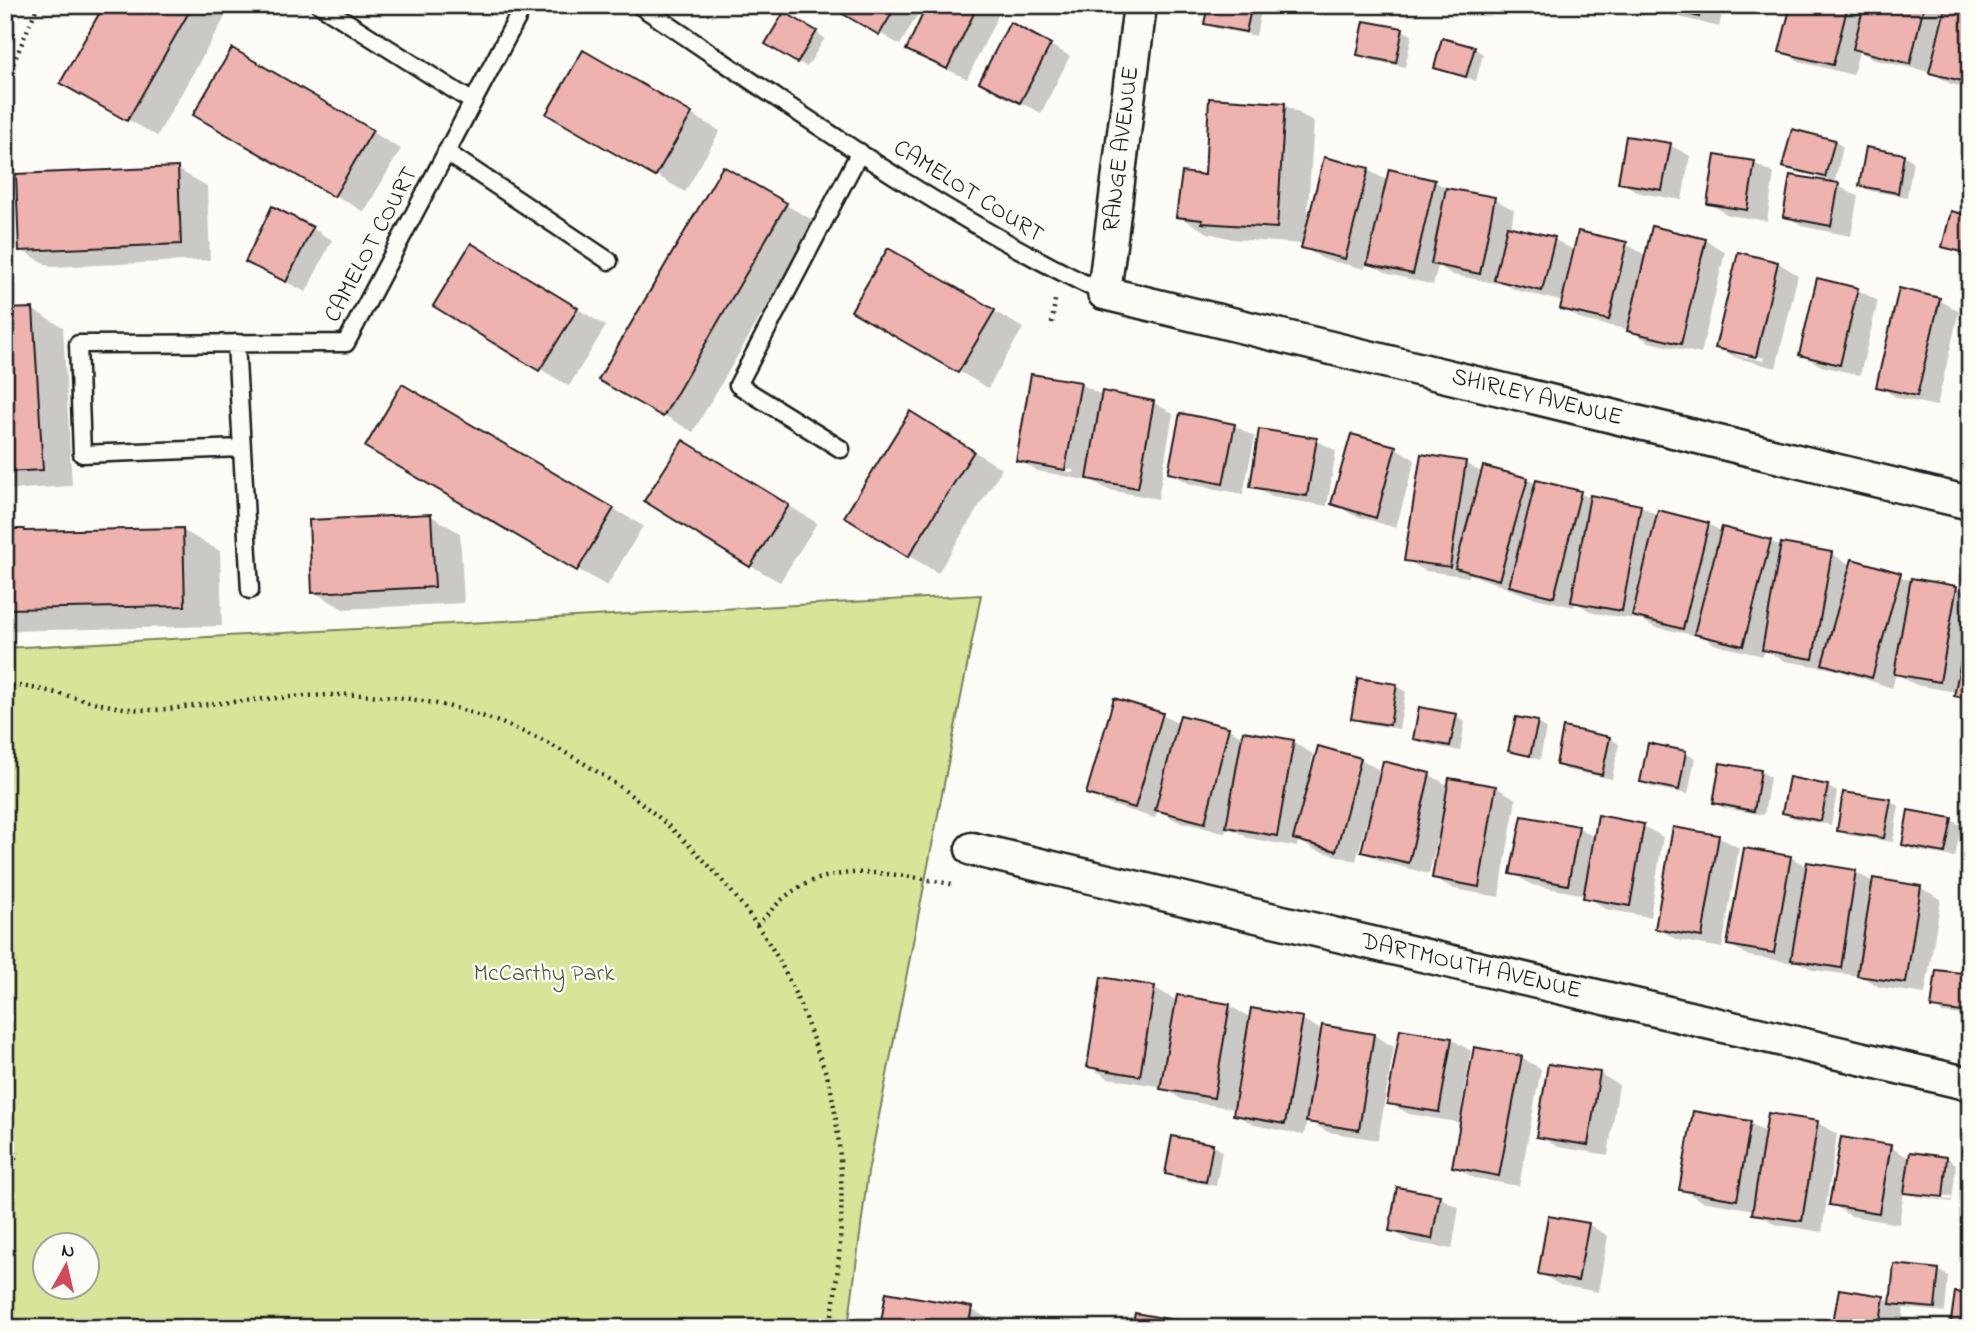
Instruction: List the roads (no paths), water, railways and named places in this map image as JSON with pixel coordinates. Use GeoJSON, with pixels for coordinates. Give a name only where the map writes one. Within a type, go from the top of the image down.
{"type":"FeatureCollection","features":[{"type":"Feature","properties":{"kind":"street","name":"RANGE AVENUE"},"geometry":{"type":"LineString","coordinates":[[1104,293],[1140,5]]}},
{"type":"Feature","properties":{"kind":"street","name":"SHIRLEY AVENUE"},"geometry":{"type":"LineString","coordinates":[[1104,293],[1970,503]]}},
{"type":"Feature","properties":{"kind":"street","name":"DARTMOUTH AVENUE"},"geometry":{"type":"LineString","coordinates":[[972,849],[1970,1084]]}},
{"type":"Feature","properties":{"kind":"lane"},"geometry":{"type":"LineString","coordinates":[[320,5],[473,102]]}},
{"type":"Feature","properties":{"kind":"lane","name":"CAMELOT COURT"},"geometry":{"type":"LineString","coordinates":[[242,448],[82,454],[78,344],[346,343],[524,5]]}},
{"type":"Feature","properties":{"kind":"lane","name":"CAMELOT COURT"},"geometry":{"type":"LineString","coordinates":[[639,5],[860,152],[1041,264],[1104,293]]}},
{"type":"Feature","properties":{"kind":"lane"},"geometry":{"type":"LineString","coordinates":[[446,152],[609,261]]}},
{"type":"Feature","properties":{"kind":"lane"},"geometry":{"type":"LineString","coordinates":[[841,449],[738,385],[860,152]]}},
{"type":"Feature","properties":{"kind":"lane"},"geometry":{"type":"LineString","coordinates":[[236,343],[250,590]]}},
{"type":"Feature","properties":{"kind":"park label","name":"McCarthy Park"},"geometry":{"type":"Point","coordinates":[544,974]}}]}
